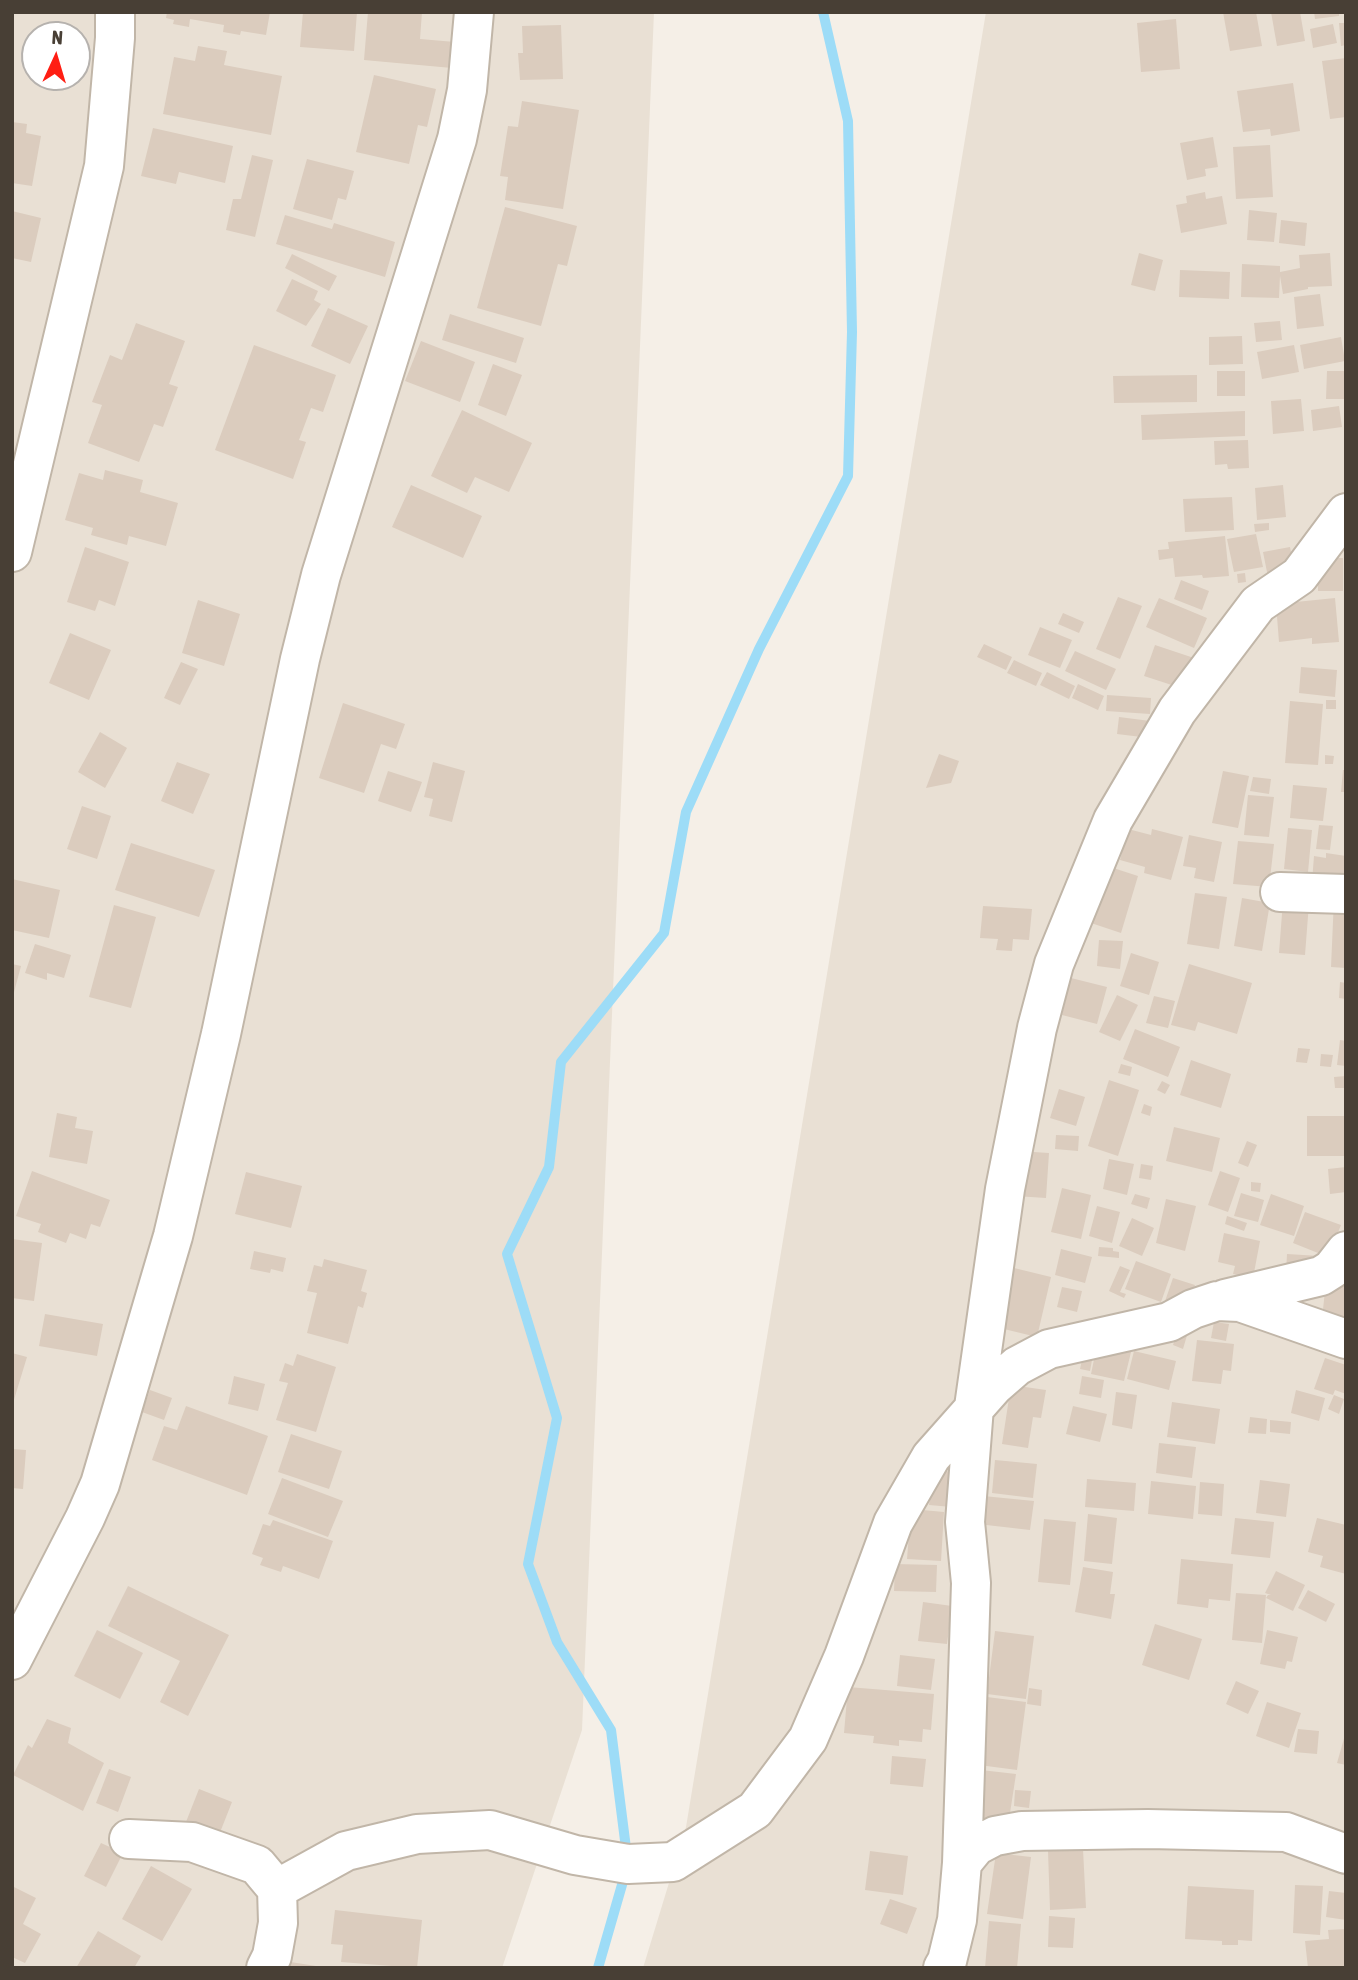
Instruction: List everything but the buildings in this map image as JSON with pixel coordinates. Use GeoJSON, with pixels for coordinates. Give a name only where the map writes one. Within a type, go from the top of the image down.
{"type":"FeatureCollection","features":[{"type":"Feature","properties":{"kind":"street"},"geometry":{"type":"LineString","coordinates":[[12,552],[104,166],[115,12]]}},
{"type":"Feature","properties":{"kind":"street"},"geometry":{"type":"LineString","coordinates":[[12,1660],[100,1484],[173,1236],[223,1020],[300,659],[342,503],[457,139],[467,90],[474,12]]}},
{"type":"Feature","properties":{"kind":"street"},"geometry":{"type":"LineString","coordinates":[[943,1968],[957,1920],[962,1863],[971,1583],[965,1522],[974,1407],[1005,1189],[1037,1028],[1054,964],[1114,820],[1177,711],[1258,604],[1299,576],[1346,513]]}},
{"type":"Feature","properties":{"kind":"street"},"geometry":{"type":"LineString","coordinates":[[1280,892],[1346,894]]}},
{"type":"Feature","properties":{"kind":"street"},"geometry":{"type":"LineString","coordinates":[[277,1889],[346,1851],[417,1834],[490,1830],[588,1857],[628,1864],[673,1862],[755,1810],[808,1739],[844,1656],[893,1523],[931,1457],[994,1386],[1017,1366],[1049,1349],[1169,1322],[1193,1309],[1217,1301],[1321,1276],[1332,1269],[1346,1251]]}},
{"type":"Feature","properties":{"kind":"street"},"geometry":{"type":"LineString","coordinates":[[1217,1301],[1240,1302],[1346,1339]]}},
{"type":"Feature","properties":{"kind":"street"},"geometry":{"type":"LineString","coordinates":[[962,1863],[976,1846],[995,1836],[1022,1831],[1148,1829],[1286,1832],[1346,1854]]}},
{"type":"Feature","properties":{"kind":"street"},"geometry":{"type":"LineString","coordinates":[[129,1839],[192,1842],[257,1865],[277,1889],[278,1923],[272,1956],[266,1968]]}},
{"type":"Feature","properties":{"kind":"shaded area"},"geometry":{"type":"Polygon","coordinates":[[[12,12],[654,12],[582,1730],[502,1968],[12,1968],[12,12]]]}},
{"type":"Feature","properties":{"kind":"shaded area"},"geometry":{"type":"Polygon","coordinates":[[[986,12],[1346,12],[1346,1968],[643,1968],[686,1827],[986,12]]]}},
{"type":"Feature","properties":{"kind":"waterway"},"geometry":{"type":"LineString","coordinates":[[598,1968],[628,1864],[611,1730],[557,1642],[528,1564],[557,1418],[507,1254],[549,1167],[561,1062],[664,933],[686,812],[759,649],[848,476],[852,332],[848,121],[823,12]]}}]}
